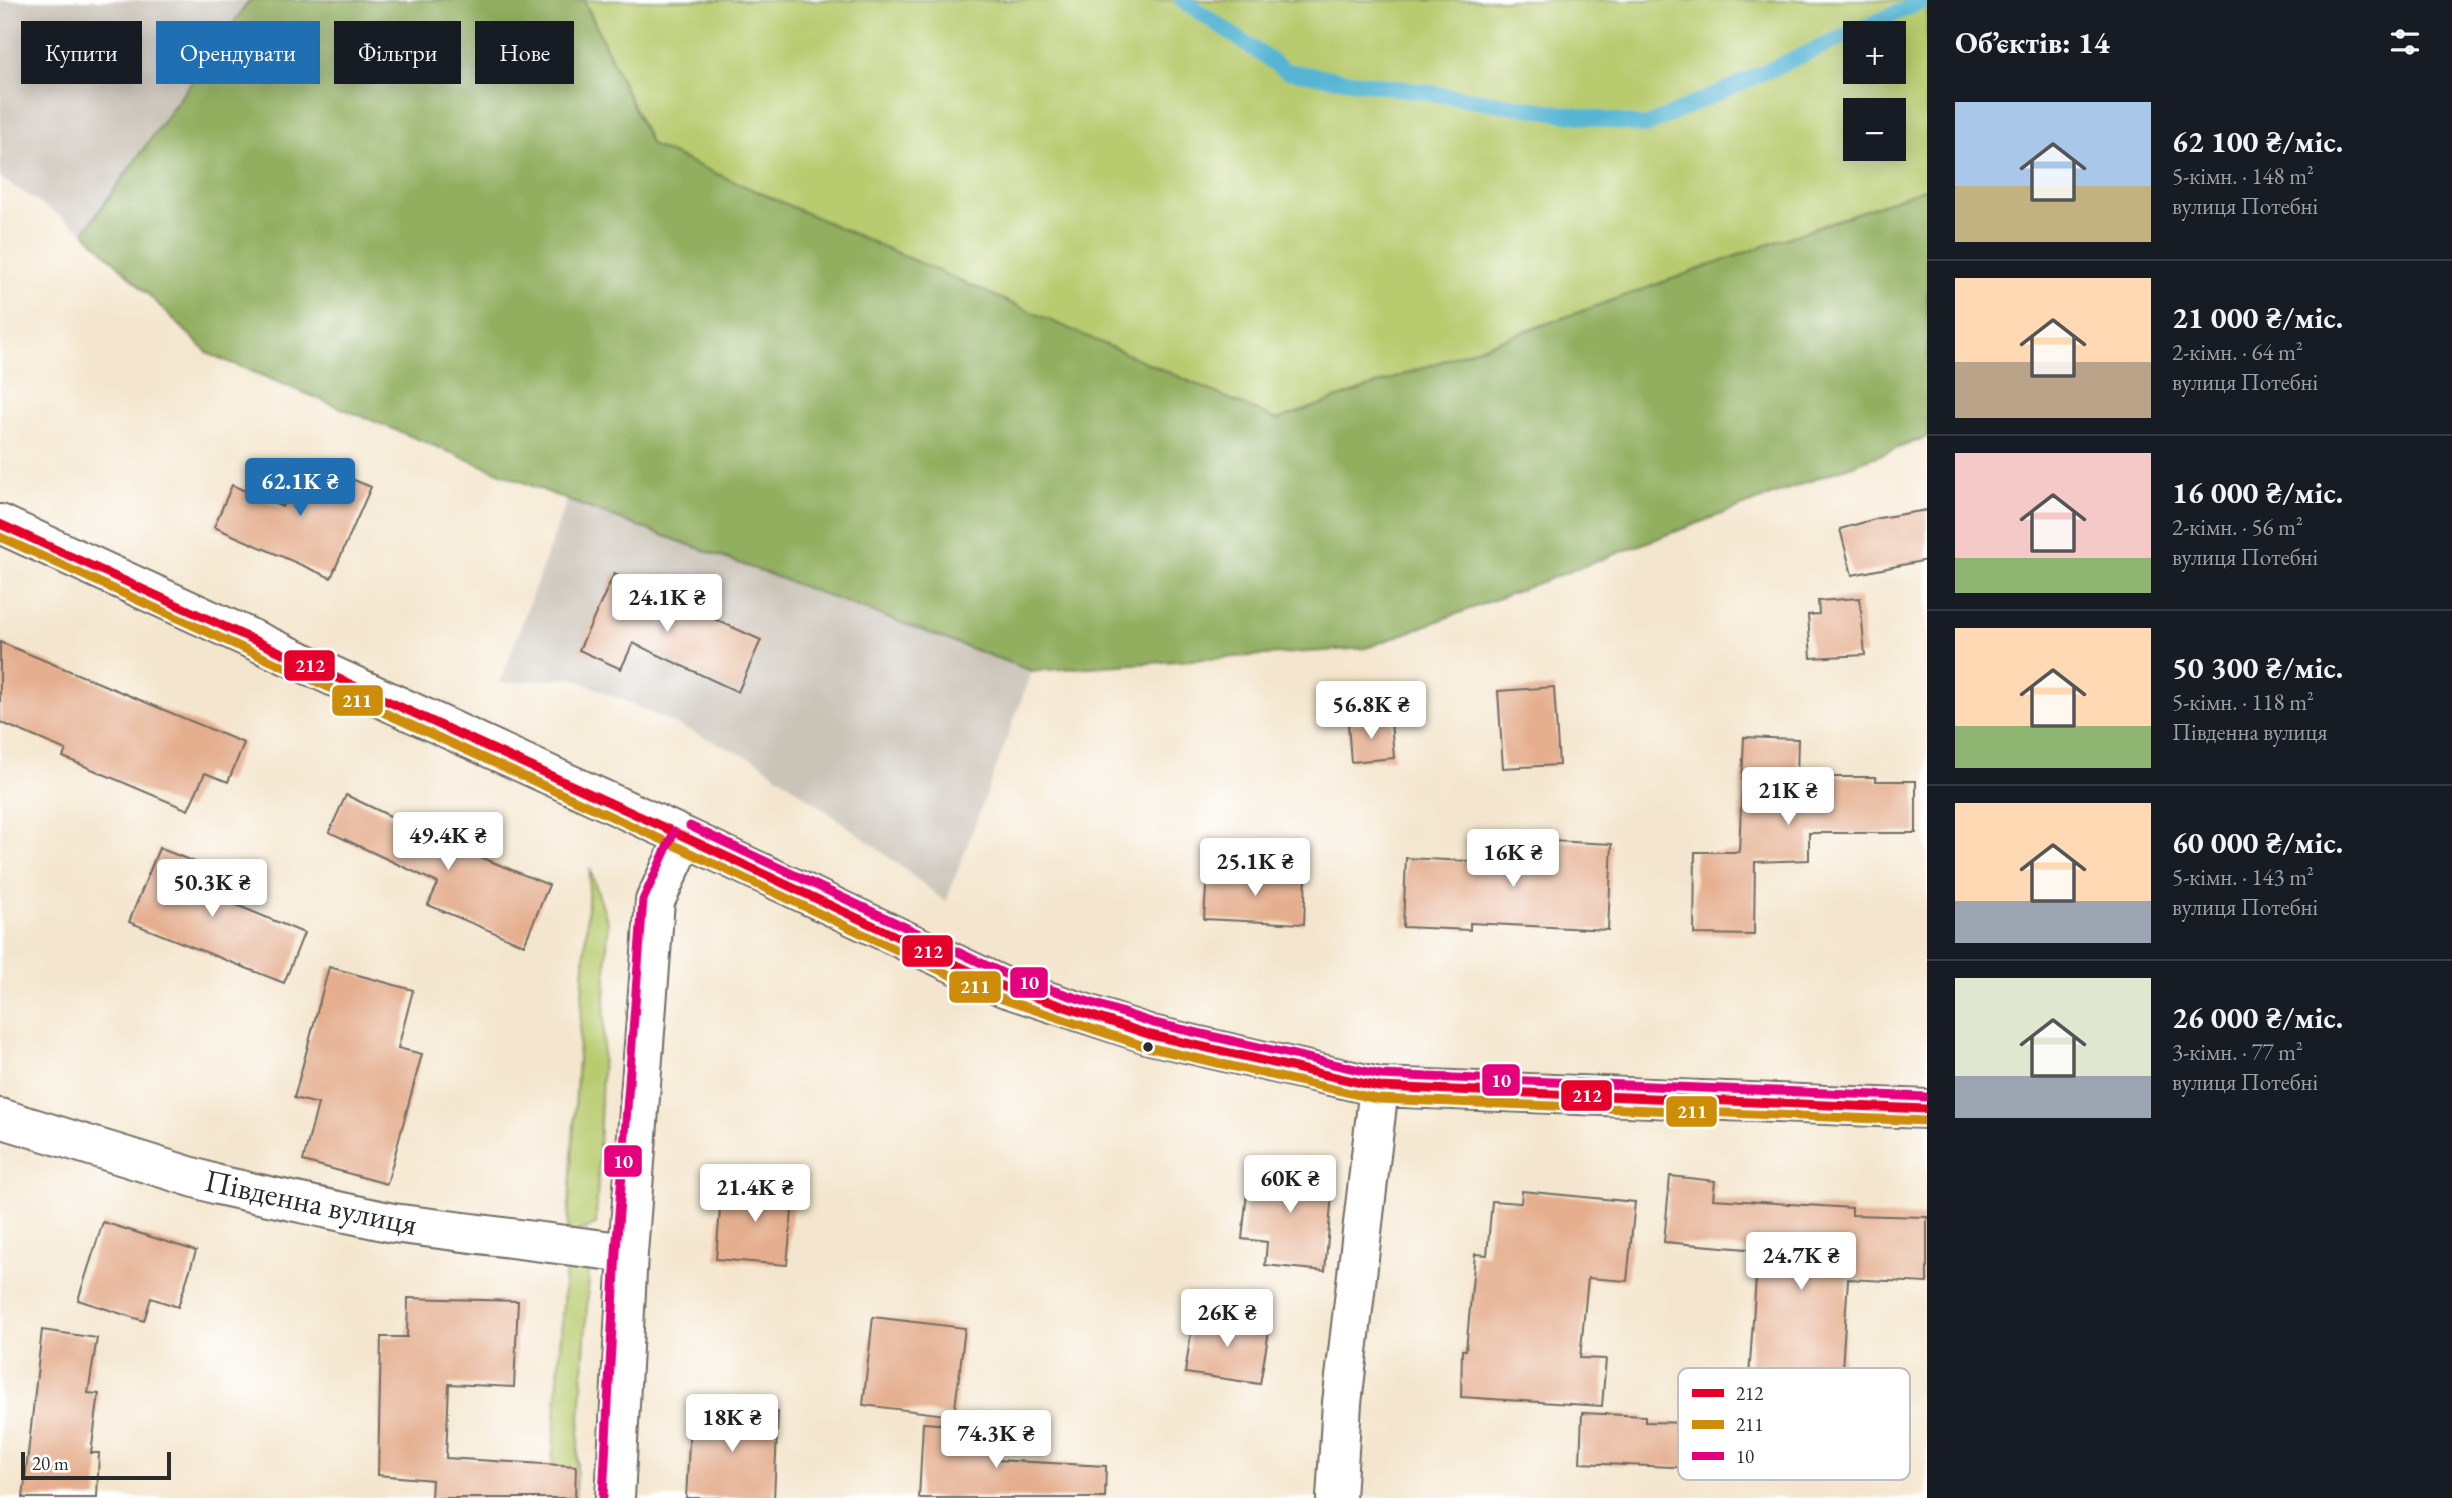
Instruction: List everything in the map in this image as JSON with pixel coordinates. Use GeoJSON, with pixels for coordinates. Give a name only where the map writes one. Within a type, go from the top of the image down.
{"type":"FeatureCollection","features":[{"type":"Feature","properties":{"kind":"street"},"geometry":{"type":"LineString","coordinates":[[0,524],[685,837],[1004,987],[1151,1035],[1379,1087],[1927,1109]]}},
{"type":"Feature","properties":{"kind":"street"},"geometry":{"type":"LineString","coordinates":[[615,1498],[628,1253],[655,901],[685,837]]}},
{"type":"Feature","properties":{"kind":"street"},"geometry":{"type":"LineString","coordinates":[[1336,1498],[1342,1402],[1379,1087]]}},
{"type":"Feature","properties":{"kind":"street","name":"Південна вулиця"},"geometry":{"type":"LineString","coordinates":[[0,1118],[218,1185],[393,1223],[628,1253]]}},
{"type":"Feature","properties":{"kind":"shaded area"},"geometry":{"type":"Polygon","coordinates":[[[0,0],[250,0],[235,21],[156,21],[156,84],[190,84],[84,232],[0,177],[0,0]]]}},
{"type":"Feature","properties":{"kind":"shaded area"},"geometry":{"type":"Polygon","coordinates":[[[567,500],[1032,671],[946,902],[759,762],[573,678],[500,683],[567,500]]]}},
{"type":"Feature","properties":{"kind":"green space"},"geometry":{"type":"Polygon","coordinates":[[[250,0],[584,0],[651,145],[1277,420],[1927,188],[1927,437],[1366,648],[1032,671],[567,500],[209,354],[84,232],[190,84],[320,84],[320,21],[235,21],[250,0]]]}},
{"type":"Feature","properties":{"kind":"green space"},"geometry":{"type":"Polygon","coordinates":[[[584,0],[1927,0],[1927,188],[1277,420],[651,145],[584,0]]]}},
{"type":"Feature","properties":{"kind":"green space"},"geometry":{"type":"Polygon","coordinates":[[[590,869],[608,923],[596,1225],[567,1235],[590,869]]]}},
{"type":"Feature","properties":{"kind":"green space"},"geometry":{"type":"Polygon","coordinates":[[[566,1258],[590,1259],[575,1498],[550,1498],[566,1258]]]}},
{"type":"Feature","properties":{"kind":"building"},"geometry":{"type":"Polygon","coordinates":[[[303,459],[371,487],[331,578],[214,527],[232,485],[282,507],[303,459]]]}},
{"type":"Feature","properties":{"kind":"building"},"geometry":{"type":"Polygon","coordinates":[[[1927,510],[1927,560],[1852,575],[1840,529],[1879,518],[1927,510]]]}},
{"type":"Feature","properties":{"kind":"building"},"geometry":{"type":"Polygon","coordinates":[[[614,574],[761,640],[738,692],[633,643],[621,669],[579,650],[614,574]]]}},
{"type":"Feature","properties":{"kind":"building"},"geometry":{"type":"Polygon","coordinates":[[[1860,598],[1865,655],[1811,658],[1808,615],[1819,614],[1818,601],[1860,598]]]}},
{"type":"Feature","properties":{"kind":"building"},"geometry":{"type":"Polygon","coordinates":[[[0,642],[244,743],[228,782],[205,773],[188,810],[63,757],[66,750],[0,722],[0,642]]]}},
{"type":"Feature","properties":{"kind":"building"},"geometry":{"type":"Polygon","coordinates":[[[1554,687],[1559,765],[1503,768],[1498,691],[1554,687]]]}},
{"type":"Feature","properties":{"kind":"building"},"geometry":{"type":"Polygon","coordinates":[[[1391,721],[1394,758],[1351,762],[1348,724],[1391,721]]]}},
{"type":"Feature","properties":{"kind":"building"},"geometry":{"type":"Polygon","coordinates":[[[1744,737],[1798,739],[1797,777],[1876,777],[1876,781],[1916,781],[1916,833],[1809,833],[1809,860],[1755,862],[1754,935],[1694,934],[1695,852],[1739,852],[1744,737]]]}},
{"type":"Feature","properties":{"kind":"building"},"geometry":{"type":"Polygon","coordinates":[[[346,795],[453,846],[549,885],[524,945],[428,905],[438,883],[329,832],[346,795]]]}},
{"type":"Feature","properties":{"kind":"building"},"geometry":{"type":"Polygon","coordinates":[[[1511,839],[1612,844],[1608,930],[1470,923],[1470,930],[1403,927],[1406,858],[1510,863],[1511,839]]]}},
{"type":"Feature","properties":{"kind":"building"},"geometry":{"type":"Polygon","coordinates":[[[159,848],[220,872],[210,894],[304,933],[284,983],[129,922],[159,848]]]}},
{"type":"Feature","properties":{"kind":"building"},"geometry":{"type":"Polygon","coordinates":[[[1207,871],[1306,876],[1304,924],[1204,919],[1207,871]]]}},
{"type":"Feature","properties":{"kind":"building"},"geometry":{"type":"Polygon","coordinates":[[[329,967],[413,990],[398,1048],[422,1054],[387,1184],[303,1161],[318,1104],[294,1098],[329,967]]]}},
{"type":"Feature","properties":{"kind":"building"},"geometry":{"type":"Polygon","coordinates":[[[1275,1158],[1315,1163],[1313,1181],[1333,1183],[1325,1271],[1265,1265],[1267,1242],[1242,1239],[1249,1174],[1273,1177],[1275,1158]]]}},
{"type":"Feature","properties":{"kind":"building"},"geometry":{"type":"Polygon","coordinates":[[[1670,1176],[1715,1181],[1713,1199],[1852,1208],[1852,1215],[1927,1217],[1927,1283],[1848,1279],[1842,1368],[1750,1368],[1758,1250],[1664,1242],[1670,1176]]]}},
{"type":"Feature","properties":{"kind":"building"},"geometry":{"type":"Polygon","coordinates":[[[722,1184],[794,1190],[787,1265],[716,1259],[722,1184]]]}},
{"type":"Feature","properties":{"kind":"building"},"geometry":{"type":"Polygon","coordinates":[[[1522,1191],[1635,1202],[1627,1281],[1588,1278],[1580,1358],[1606,1359],[1602,1406],[1461,1397],[1462,1350],[1466,1350],[1475,1254],[1487,1255],[1492,1201],[1521,1203],[1522,1191]]]}},
{"type":"Feature","properties":{"kind":"building"},"geometry":{"type":"Polygon","coordinates":[[[103,1222],[196,1251],[178,1307],[151,1298],[144,1321],[78,1300],[103,1222]]]}},
{"type":"Feature","properties":{"kind":"building"},"geometry":{"type":"Polygon","coordinates":[[[408,1298],[518,1301],[514,1387],[449,1384],[446,1458],[576,1466],[575,1498],[431,1498],[432,1480],[378,1475],[381,1337],[407,1337],[408,1298]]]}},
{"type":"Feature","properties":{"kind":"building"},"geometry":{"type":"Polygon","coordinates":[[[1194,1313],[1270,1325],[1260,1384],[1185,1373],[1194,1313]]]}},
{"type":"Feature","properties":{"kind":"building"},"geometry":{"type":"Polygon","coordinates":[[[873,1317],[965,1328],[954,1416],[863,1405],[873,1317]]]}},
{"type":"Feature","properties":{"kind":"building"},"geometry":{"type":"Polygon","coordinates":[[[42,1330],[97,1338],[88,1393],[99,1394],[91,1453],[99,1453],[97,1498],[23,1498],[42,1330]]]}},
{"type":"Feature","properties":{"kind":"building"},"geometry":{"type":"Polygon","coordinates":[[[691,1408],[778,1412],[774,1498],[686,1498],[691,1408]]]}},
{"type":"Feature","properties":{"kind":"building"},"geometry":{"type":"Polygon","coordinates":[[[1582,1413],[1645,1416],[1645,1422],[1678,1423],[1678,1467],[1580,1463],[1582,1413]]]}},
{"type":"Feature","properties":{"kind":"building"},"geometry":{"type":"Polygon","coordinates":[[[923,1423],[998,1428],[996,1460],[1106,1466],[1105,1498],[919,1498],[923,1423]]]}},
{"type":"Feature","properties":{"kind":"waterway"},"geometry":{"type":"LineString","coordinates":[[1182,0],[1286,71],[1645,126],[1925,0]]}},
{"type":"Feature","properties":{"kind":"transit line","name":"212"},"geometry":{"type":"LineString","coordinates":[[0,524],[685,837],[1004,987],[1151,1035],[1379,1087],[1927,1109]]}},
{"type":"Feature","properties":{"kind":"transit line","name":"211"},"geometry":{"type":"LineString","coordinates":[[0,537],[680,848],[999,998],[1147,1047],[1377,1099],[1927,1121]]}},
{"type":"Feature","properties":{"kind":"transit line","name":"10"},"geometry":{"type":"LineString","coordinates":[[690,826],[1009,976],[1154,1023],[1381,1075],[1927,1097]]}},
{"type":"Feature","properties":{"kind":"transit line","name":"10"},"geometry":{"type":"LineString","coordinates":[[603,1497],[616,1252],[643,900],[674,832]]}}]}
